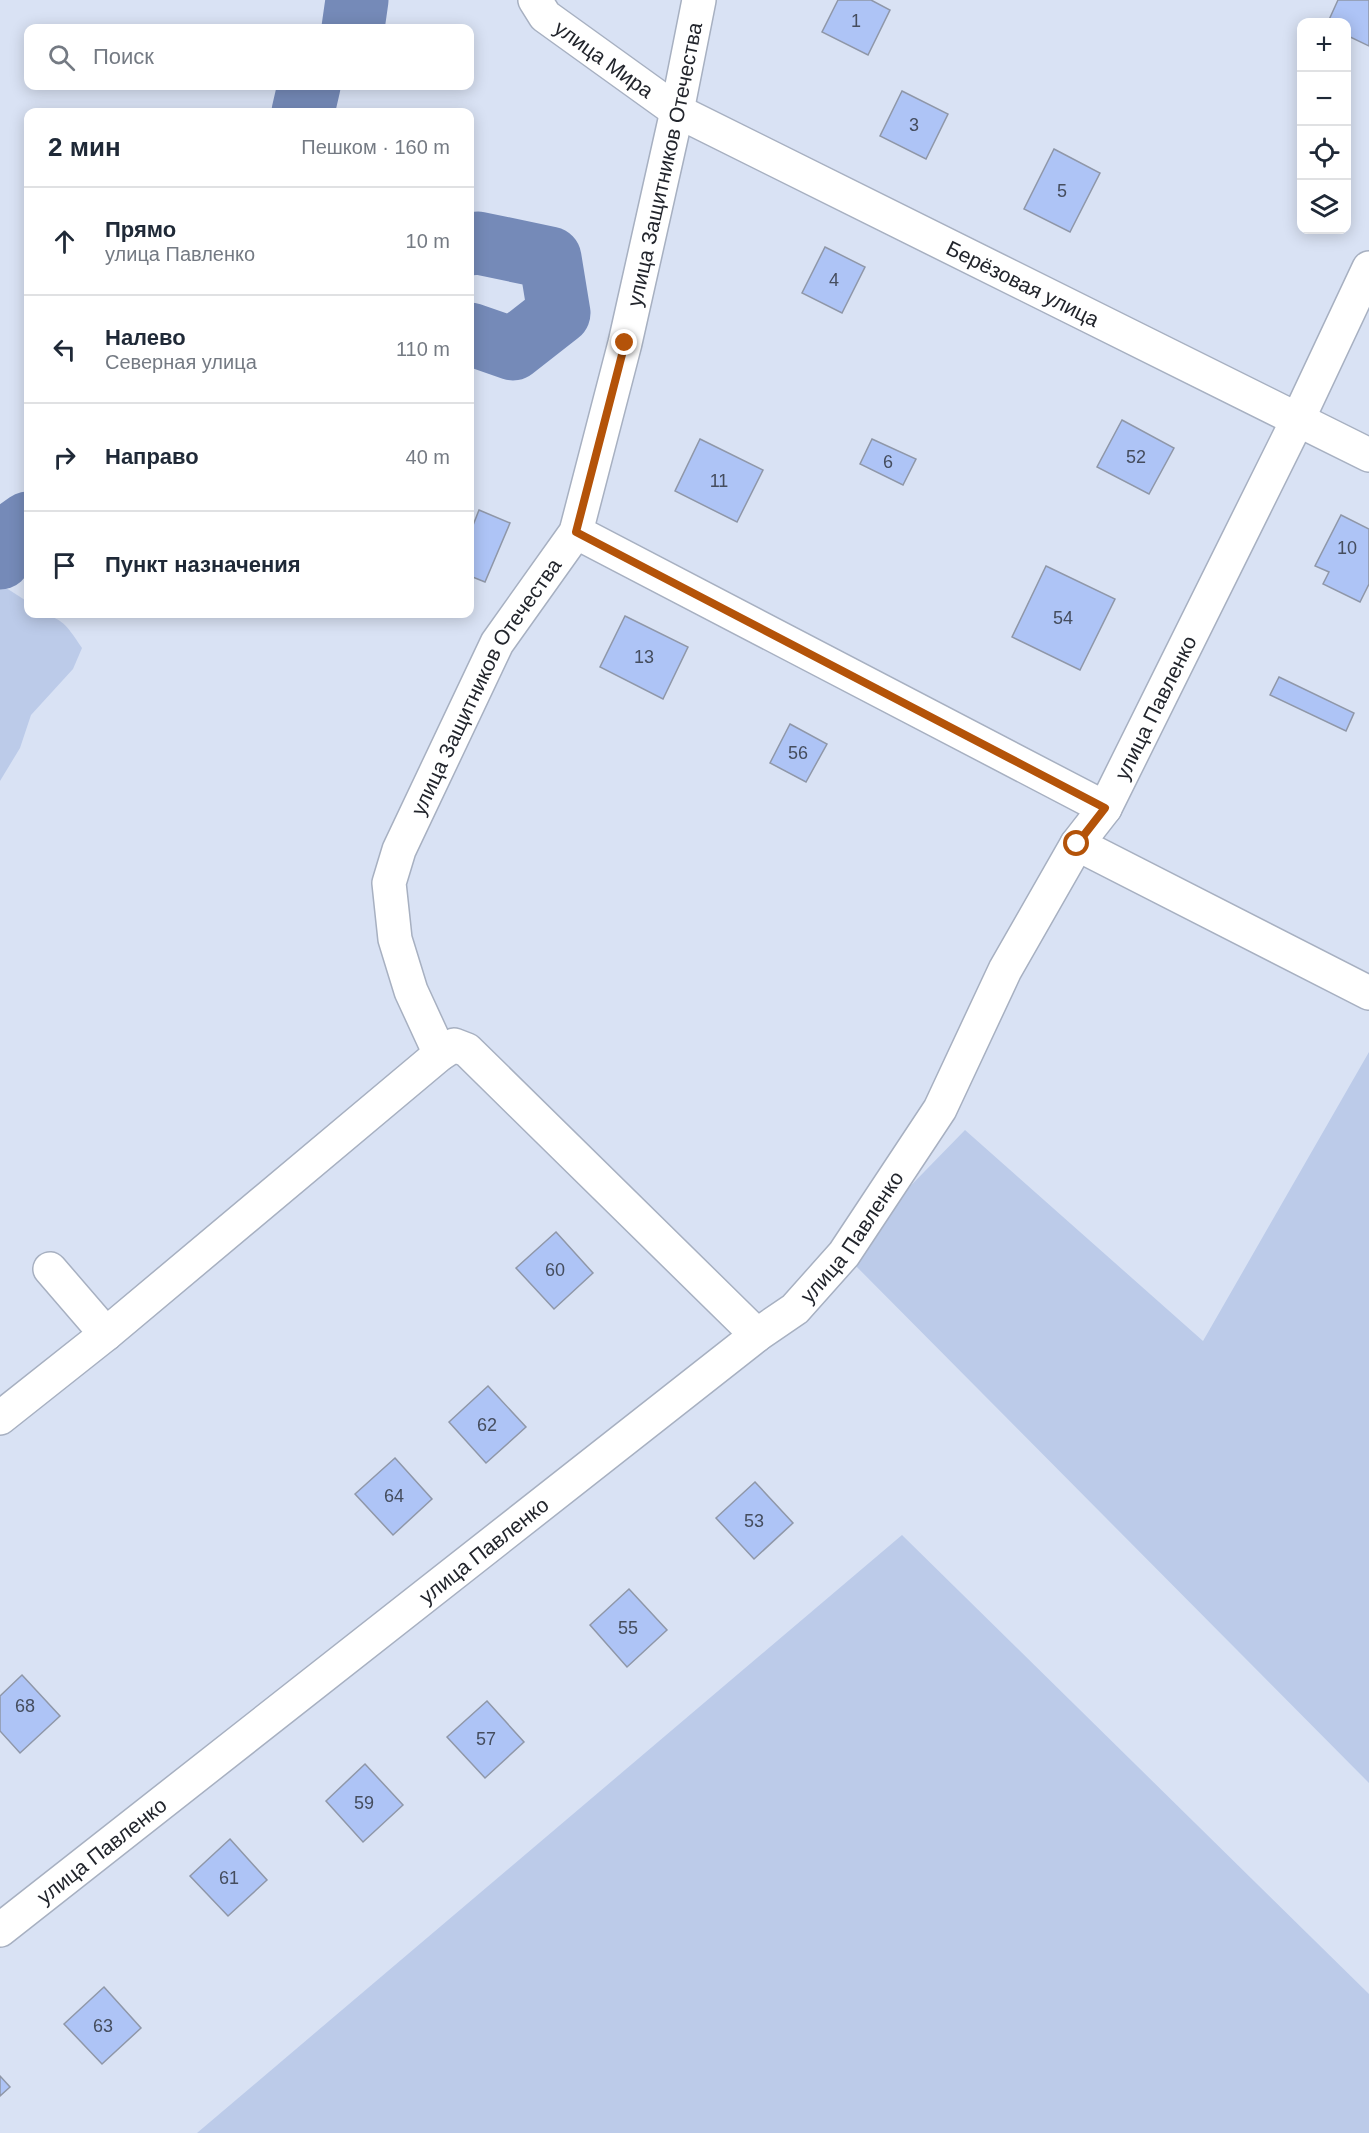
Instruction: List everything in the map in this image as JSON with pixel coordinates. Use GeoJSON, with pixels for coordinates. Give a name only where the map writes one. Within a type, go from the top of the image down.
{"type":"FeatureCollection","features":[{"type":"Feature","properties":{"kind":"street","name":"улица Мира"},"geometry":{"type":"LineString","coordinates":[[535,0],[545,16],[677,111]]}},
{"type":"Feature","properties":{"kind":"street","name":"улица Защитников Отечества"},"geometry":{"type":"LineString","coordinates":[[440,1054],[411,991],[395,939],[389,883],[399,850],[496,643],[576,532],[625,343],[677,111],[699,0]]}},
{"type":"Feature","properties":{"kind":"street","name":"Берёзовая улица"},"geometry":{"type":"LineString","coordinates":[[677,111],[1369,455]]}},
{"type":"Feature","properties":{"kind":"street","name":"улица Павленко"},"geometry":{"type":"LineString","coordinates":[[0,1929],[757,1335],[795,1309],[844,1254],[940,1109],[1005,970],[1077,844],[1105,808],[1298,419],[1369,268]]}},
{"type":"Feature","properties":{"kind":"street"},"geometry":{"type":"LineString","coordinates":[[576,532],[1105,808]]}},
{"type":"Feature","properties":{"kind":"street"},"geometry":{"type":"LineString","coordinates":[[1077,844],[1369,993]]}},
{"type":"Feature","properties":{"kind":"street"},"geometry":{"type":"LineString","coordinates":[[0,1419],[106,1334],[440,1054],[454,1045],[467,1050],[757,1335]]}},
{"type":"Feature","properties":{"kind":"street"},"geometry":{"type":"LineString","coordinates":[[50,1269],[106,1334]]}},
{"type":"Feature","properties":{"kind":"shaded area"},"geometry":{"type":"Polygon","coordinates":[[[0,584],[24,599],[24,618],[55,618],[66,626],[82,648],[73,669],[31,715],[20,748],[0,781],[0,584]]]}},
{"type":"Feature","properties":{"kind":"shaded area"},"geometry":{"type":"Polygon","coordinates":[[[1369,1052],[1369,1783],[844,1254],[965,1130],[1203,1341],[1369,1052]]]}},
{"type":"Feature","properties":{"kind":"shaded area"},"geometry":{"type":"Polygon","coordinates":[[[902,1535],[1369,1994],[1369,2133],[197,2133],[902,1535]]]}},
{"type":"Feature","properties":{"kind":"building"},"geometry":{"type":"Polygon","coordinates":[[[838,0],[871,0],[890,10],[868,55],[822,32],[838,0]]]}},
{"type":"Feature","properties":{"kind":"building"},"geometry":{"type":"Polygon","coordinates":[[[1338,0],[1369,0],[1369,46],[1351,37],[1351,18],[1330,18],[1338,0]]]}},
{"type":"Feature","properties":{"kind":"building"},"geometry":{"type":"Polygon","coordinates":[[[902,91],[948,114],[926,159],[880,136],[902,91]]]}},
{"type":"Feature","properties":{"kind":"building"},"geometry":{"type":"Polygon","coordinates":[[[1054,149],[1100,173],[1070,232],[1024,209],[1054,149]]]}},
{"type":"Feature","properties":{"kind":"building"},"geometry":{"type":"Polygon","coordinates":[[[825,247],[865,267],[842,313],[802,293],[825,247]]]}},
{"type":"Feature","properties":{"kind":"building"},"geometry":{"type":"Polygon","coordinates":[[[1122,420],[1174,448],[1149,494],[1097,467],[1122,420]]]}},
{"type":"Feature","properties":{"kind":"building"},"geometry":{"type":"Polygon","coordinates":[[[700,439],[763,470],[737,522],[675,491],[700,439]]]}},
{"type":"Feature","properties":{"kind":"building"},"geometry":{"type":"Polygon","coordinates":[[[872,439],[916,459],[903,485],[860,464],[872,439]]]}},
{"type":"Feature","properties":{"kind":"building"},"geometry":{"type":"Polygon","coordinates":[[[479,510],[510,523],[485,582],[474,578],[474,523],[479,510]]]}},
{"type":"Feature","properties":{"kind":"building"},"geometry":{"type":"Polygon","coordinates":[[[1341,515],[1369,529],[1369,584],[1360,602],[1323,584],[1329,572],[1315,566],[1341,515]]]}},
{"type":"Feature","properties":{"kind":"building"},"geometry":{"type":"Polygon","coordinates":[[[1046,566],[1115,599],[1080,670],[1012,637],[1046,566]]]}},
{"type":"Feature","properties":{"kind":"building"},"geometry":{"type":"Polygon","coordinates":[[[625,616],[688,647],[663,699],[600,667],[625,616]]]}},
{"type":"Feature","properties":{"kind":"building"},"geometry":{"type":"Polygon","coordinates":[[[1279,677],[1354,713],[1346,731],[1270,695],[1279,677]]]}},
{"type":"Feature","properties":{"kind":"building"},"geometry":{"type":"Polygon","coordinates":[[[790,724],[827,744],[806,782],[770,763],[790,724]]]}},
{"type":"Feature","properties":{"kind":"building"},"geometry":{"type":"Polygon","coordinates":[[[556,1232],[593,1273],[554,1309],[516,1268],[556,1232]]]}},
{"type":"Feature","properties":{"kind":"building"},"geometry":{"type":"Polygon","coordinates":[[[488,1386],[526,1427],[486,1463],[449,1422],[488,1386]]]}},
{"type":"Feature","properties":{"kind":"building"},"geometry":{"type":"Polygon","coordinates":[[[395,1458],[432,1499],[393,1535],[355,1494],[395,1458]]]}},
{"type":"Feature","properties":{"kind":"building"},"geometry":{"type":"Polygon","coordinates":[[[755,1482],[793,1523],[754,1559],[716,1518],[755,1482]]]}},
{"type":"Feature","properties":{"kind":"building"},"geometry":{"type":"Polygon","coordinates":[[[629,1589],[667,1630],[627,1667],[590,1625],[629,1589]]]}},
{"type":"Feature","properties":{"kind":"building"},"geometry":{"type":"Polygon","coordinates":[[[22,1675],[60,1716],[20,1753],[0,1731],[0,1696],[22,1675]]]}},
{"type":"Feature","properties":{"kind":"building"},"geometry":{"type":"Polygon","coordinates":[[[487,1701],[524,1742],[485,1778],[447,1737],[487,1701]]]}},
{"type":"Feature","properties":{"kind":"building"},"geometry":{"type":"Polygon","coordinates":[[[365,1764],[403,1805],[363,1842],[326,1801],[365,1764]]]}},
{"type":"Feature","properties":{"kind":"building"},"geometry":{"type":"Polygon","coordinates":[[[230,1839],[267,1880],[228,1916],[190,1876],[230,1839]]]}},
{"type":"Feature","properties":{"kind":"building"},"geometry":{"type":"Polygon","coordinates":[[[104,1987],[141,2028],[102,2064],[64,2024],[104,1987]]]}},
{"type":"Feature","properties":{"kind":"building"},"geometry":{"type":"Polygon","coordinates":[[[0,2076],[10,2087],[0,2096],[0,2076]]]}},
{"type":"Feature","properties":{"kind":"waterway"},"geometry":{"type":"LineString","coordinates":[[354,24],[357,0]]}},
{"type":"Feature","properties":{"kind":"waterway"},"geometry":{"type":"LineString","coordinates":[[304,108],[308,90]]}},
{"type":"Feature","properties":{"kind":"waterway"},"geometry":{"type":"LineString","coordinates":[[474,244],[550,258],[559,313],[513,349],[474,335]]}},
{"type":"Feature","properties":{"kind":"waterway"},"geometry":{"type":"LineString","coordinates":[[0,558],[11,535],[24,526]]}},
{"type":"Feature","properties":{"kind":"route"},"geometry":{"type":"LineString","coordinates":[[625,343],[576,532],[1105,808],[1077,844]]}}]}
